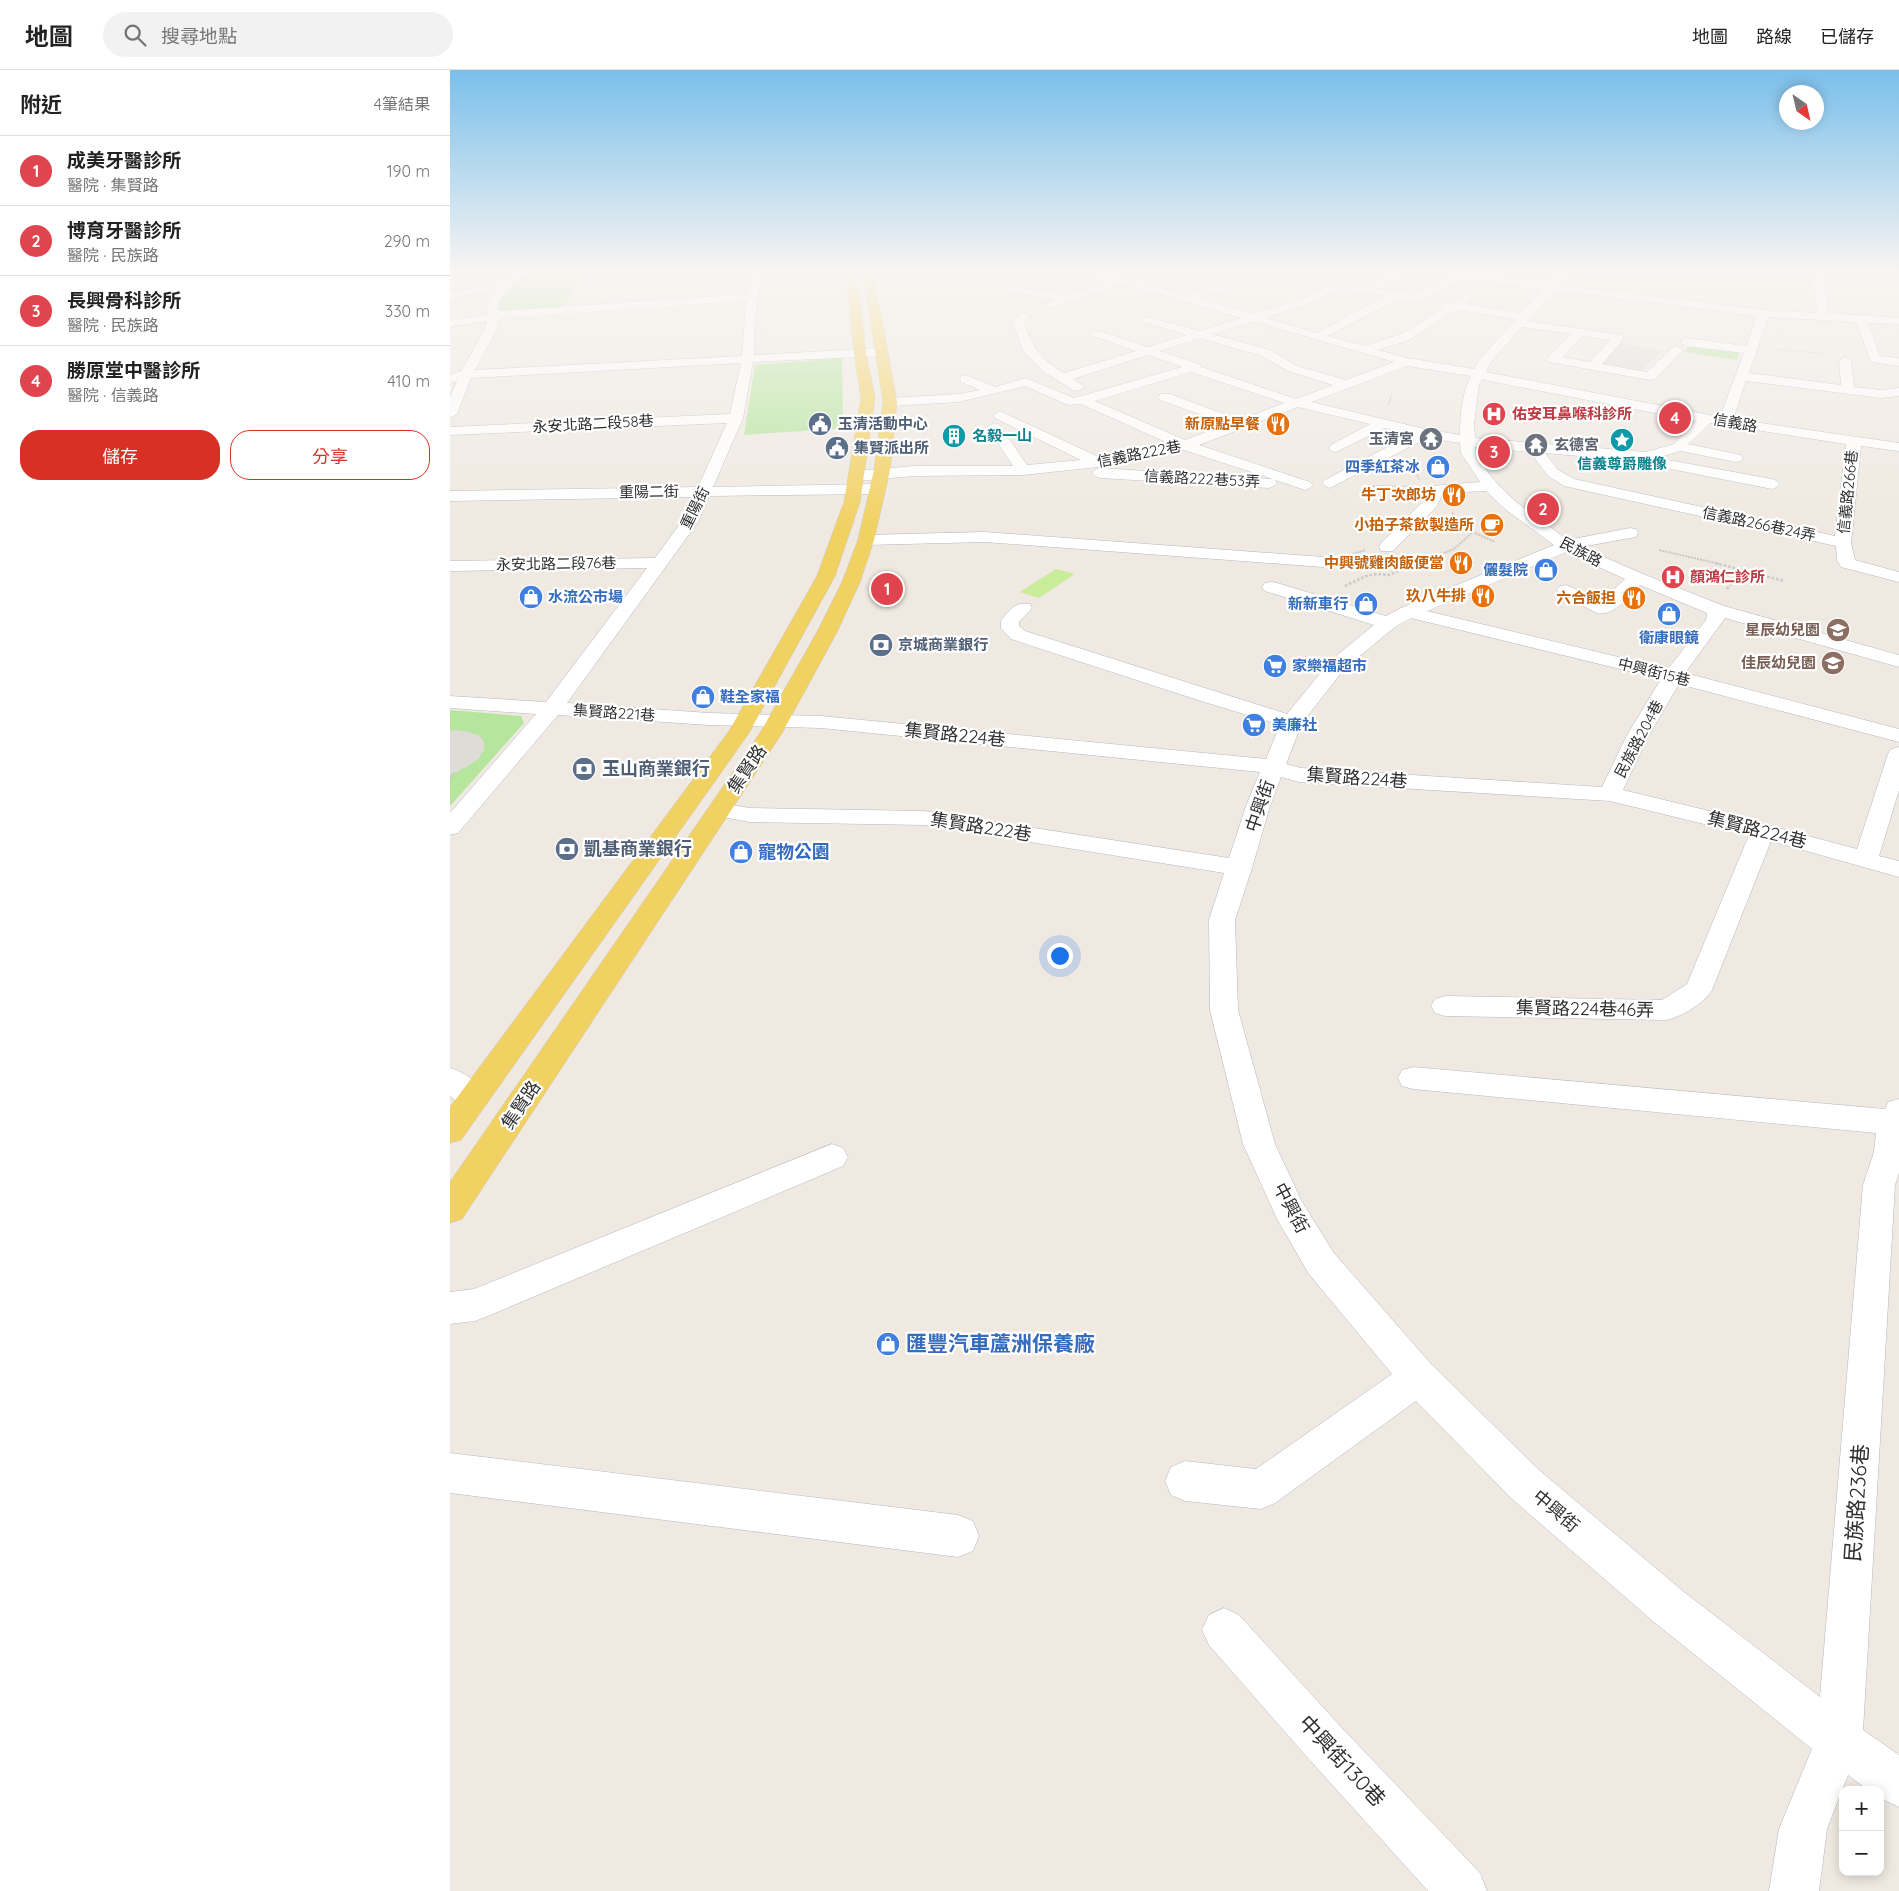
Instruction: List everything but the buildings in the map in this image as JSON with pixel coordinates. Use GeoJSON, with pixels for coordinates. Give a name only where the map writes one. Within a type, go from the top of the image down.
{"type":"FeatureCollection","features":[{"type":"Feature","properties":{"kind":"main road","name":"集賢路"},"geometry":{"type":"LineString","coordinates":[[450,1131],[746,720],[826,576],[852,502],[868,398],[870,357]]}},
{"type":"Feature","properties":{"kind":"main road","name":"集賢路"},"geometry":{"type":"LineString","coordinates":[[450,1209],[772,733],[827,632],[851,582],[866,540],[879,482],[890,402],[872,357]]}},
{"type":"Feature","properties":{"kind":"street"},"geometry":{"type":"LineString","coordinates":[[459,359],[471,357]]}},
{"type":"Feature","properties":{"kind":"street"},"geometry":{"type":"LineString","coordinates":[[450,414],[466,374],[476,357]]}},
{"type":"Feature","properties":{"kind":"street"},"geometry":{"type":"LineString","coordinates":[[450,378],[466,374],[769,357]]}},
{"type":"Feature","properties":{"kind":"street"},"geometry":{"type":"LineString","coordinates":[[1036,357],[1048,369],[1063,378],[1088,398],[1185,445]]}},
{"type":"Feature","properties":{"kind":"street"},"geometry":{"type":"LineString","coordinates":[[1063,378],[1126,357]]}},
{"type":"Feature","properties":{"kind":"street"},"geometry":{"type":"LineString","coordinates":[[890,402],[959,398],[1026,382],[1073,402],[1195,366],[1168,357]]}},
{"type":"Feature","properties":{"kind":"street"},"geometry":{"type":"LineString","coordinates":[[1271,357],[1288,366],[1345,384]]}},
{"type":"Feature","properties":{"kind":"street","name":"信義路"},"geometry":{"type":"LineString","coordinates":[[1390,357],[1406,362],[1477,373],[1489,377],[1725,422],[1899,448]]}},
{"type":"Feature","properties":{"kind":"street","name":"民族路"},"geometry":{"type":"LineString","coordinates":[[1489,357],[1477,373],[1473,384],[1467,424],[1468,453],[1490,486],[1511,506],[1566,546],[1717,610],[1899,661]]}},
{"type":"Feature","properties":{"kind":"street"},"geometry":{"type":"LineString","coordinates":[[1523,383],[1554,357]]}},
{"type":"Feature","properties":{"kind":"street"},"geometry":{"type":"LineString","coordinates":[[1593,366],[1601,357]]}},
{"type":"Feature","properties":{"kind":"street"},"geometry":{"type":"LineString","coordinates":[[1545,365],[1593,366],[1650,376],[1670,357]]}},
{"type":"Feature","properties":{"kind":"street"},"geometry":{"type":"LineString","coordinates":[[1725,422],[1748,357]]}},
{"type":"Feature","properties":{"kind":"street"},"geometry":{"type":"LineString","coordinates":[[1874,357],[1875,359],[1899,362]]}},
{"type":"Feature","properties":{"kind":"street","name":"重陽街"},"geometry":{"type":"LineString","coordinates":[[450,828],[552,709],[690,522],[736,418],[748,358]]}},
{"type":"Feature","properties":{"kind":"street"},"geometry":{"type":"LineString","coordinates":[[1845,361],[1848,390]]}},
{"type":"Feature","properties":{"kind":"street","name":"信義路222巷"},"geometry":{"type":"LineString","coordinates":[[879,482],[914,471],[1023,470],[1098,463],[1185,445],[1406,362]]}},
{"type":"Feature","properties":{"kind":"street"},"geometry":{"type":"LineString","coordinates":[[1191,368],[1296,404],[1425,433],[1467,441],[1649,457]]}},
{"type":"Feature","properties":{"kind":"street"},"geometry":{"type":"LineString","coordinates":[[1741,376],[1881,394],[1899,392]]}},
{"type":"Feature","properties":{"kind":"street"},"geometry":{"type":"LineString","coordinates":[[966,379],[994,391]]}},
{"type":"Feature","properties":{"kind":"street"},"geometry":{"type":"LineString","coordinates":[[1165,397],[1241,424]]}},
{"type":"Feature","properties":{"kind":"street","name":"永安北路二段58巷"},"geometry":{"type":"LineString","coordinates":[[450,431],[736,418]]}},
{"type":"Feature","properties":{"kind":"street"},"geometry":{"type":"LineString","coordinates":[[1680,447],[1707,418]]}},
{"type":"Feature","properties":{"kind":"street"},"geometry":{"type":"LineString","coordinates":[[1023,470],[997,421],[1098,463]]}},
{"type":"Feature","properties":{"kind":"street"},"geometry":{"type":"LineString","coordinates":[[1336,448],[1383,423]]}},
{"type":"Feature","properties":{"kind":"street"},"geometry":{"type":"LineString","coordinates":[[1330,483],[1425,433]]}},
{"type":"Feature","properties":{"kind":"street","name":"信義路266巷"},"geometry":{"type":"LineString","coordinates":[[1843,543],[1854,441]]}},
{"type":"Feature","properties":{"kind":"street","name":"信義路222巷53弄"},"geometry":{"type":"LineString","coordinates":[[1069,465],[1096,473],[1305,485],[1185,445]]}},
{"type":"Feature","properties":{"kind":"street"},"geometry":{"type":"LineString","coordinates":[[1736,458],[1680,447],[1654,453],[1646,460],[1772,484]]}},
{"type":"Feature","properties":{"kind":"street","name":"信義路266巷24弄"},"geometry":{"type":"LineString","coordinates":[[1535,448],[1553,475],[1559,480],[1843,543]]}},
{"type":"Feature","properties":{"kind":"street","name":"重陽二街"},"geometry":{"type":"LineString","coordinates":[[450,496],[705,491],[879,482]]}},
{"type":"Feature","properties":{"kind":"street"},"geometry":{"type":"LineString","coordinates":[[1386,547],[1431,503],[1437,489],[1490,486]]}},
{"type":"Feature","properties":{"kind":"street","name":"中興街"},"geometry":{"type":"LineString","coordinates":[[1630,533],[1581,541],[1566,546],[1398,618],[1338,664],[1292,722],[1258,806],[1240,868],[1222,920],[1224,1010],[1259,1144],[1289,1209],[1321,1263],[1418,1377],[1525,1484],[1669,1607],[1840,1741],[1899,1783]]}},
{"type":"Feature","properties":{"kind":"street"},"geometry":{"type":"LineString","coordinates":[[866,540],[985,537],[1323,562]]}},
{"type":"Feature","properties":{"kind":"street"},"geometry":{"type":"LineString","coordinates":[[1843,543],[1847,562],[1899,578]]}},
{"type":"Feature","properties":{"kind":"street","name":"永安北路二段76巷"},"geometry":{"type":"LineString","coordinates":[[450,566],[661,563]]}},
{"type":"Feature","properties":{"kind":"street"},"geometry":{"type":"LineString","coordinates":[[1566,590],[1604,609],[1638,578]]}},
{"type":"Feature","properties":{"kind":"street","name":"中興街15巷"},"geometry":{"type":"LineString","coordinates":[[1271,587],[1398,618],[1673,676],[1899,736]]}},
{"type":"Feature","properties":{"kind":"street"},"geometry":{"type":"LineString","coordinates":[[1023,608],[1010,620],[1010,628],[1018,635],[1208,697],[1292,722]]}},
{"type":"Feature","properties":{"kind":"street","name":"民族路204巷"},"geometry":{"type":"LineString","coordinates":[[1610,794],[1637,737],[1673,676],[1715,621],[1717,610]]}},
{"type":"Feature","properties":{"kind":"street","name":"集賢路221巷"},"geometry":{"type":"LineString","coordinates":[[450,702],[746,720],[778,720]]}},
{"type":"Feature","properties":{"kind":"street","name":"集賢路224巷"},"geometry":{"type":"LineString","coordinates":[[778,720],[841,724],[1274,767],[1299,774],[1610,794],[1763,831],[1899,870]]}},
{"type":"Feature","properties":{"kind":"street"},"geometry":{"type":"LineString","coordinates":[[1866,859],[1899,754]]}},
{"type":"Feature","properties":{"kind":"street","name":"集賢路222巷"},"geometry":{"type":"LineString","coordinates":[[719,810],[760,816],[924,818],[1240,868]]}},
{"type":"Feature","properties":{"kind":"street","name":"集賢路224巷46弄"},"geometry":{"type":"LineString","coordinates":[[1445,1006],[1667,1010],[1698,990],[1763,831]]}},
{"type":"Feature","properties":{"kind":"street"},"geometry":{"type":"LineString","coordinates":[[1413,1078],[1896,1116]]}},
{"type":"Feature","properties":{"kind":"street"},"geometry":{"type":"LineString","coordinates":[[450,1079],[473,1098]]}},
{"type":"Feature","properties":{"kind":"street","name":"民族路236巷"},"geometry":{"type":"LineString","coordinates":[[1794,1891],[1803,1829],[1840,1741],[1879,1185],[1890,1152],[1896,1116]]}},
{"type":"Feature","properties":{"kind":"street"},"geometry":{"type":"LineString","coordinates":[[450,1308],[475,1305],[832,1157]]}},
{"type":"Feature","properties":{"kind":"street"},"geometry":{"type":"LineString","coordinates":[[1185,1481],[1261,1489],[1418,1377]]}},
{"type":"Feature","properties":{"kind":"street"},"geometry":{"type":"LineString","coordinates":[[450,1473],[958,1536]]}},
{"type":"Feature","properties":{"kind":"street","name":"中興街130巷"},"geometry":{"type":"LineString","coordinates":[[1224,1630],[1324,1742],[1462,1891]]}},
{"type":"Feature","properties":{"kind":"path"},"geometry":{"type":"LineString","coordinates":[[1473,532],[1495,542]]}},
{"type":"Feature","properties":{"kind":"path"},"geometry":{"type":"LineString","coordinates":[[1323,562],[1370,548],[1386,547]]}},
{"type":"Feature","properties":{"kind":"path"},"geometry":{"type":"LineString","coordinates":[[1659,550],[1742,569],[1784,581]]}},
{"type":"Feature","properties":{"kind":"path"},"geometry":{"type":"LineString","coordinates":[[450,778],[454,773]]}},
{"type":"Feature","properties":{"kind":"green space"},"geometry":{"type":"Polygon","coordinates":[[[1717,357],[1738,357],[1737,360],[1717,357]]]}},
{"type":"Feature","properties":{"kind":"green space"},"geometry":{"type":"Polygon","coordinates":[[[842,358],[843,428],[744,435],[755,365],[842,358]]]}},
{"type":"Feature","properties":{"kind":"green space"},"geometry":{"type":"Polygon","coordinates":[[[1056,569],[1075,574],[1039,598],[1020,592],[1056,569]]]}},
{"type":"Feature","properties":{"kind":"green space"},"geometry":{"type":"Polygon","coordinates":[[[450,710],[521,716],[524,723],[450,806],[450,710]]]}},
{"type":"Feature","properties":{"kind":"shaded area"},"geometry":{"type":"Polygon","coordinates":[[[1596,357],[1656,357],[1639,372],[1589,364],[1596,357]]]}},
{"type":"Feature","properties":{"kind":"shaded area"},"geometry":{"type":"Polygon","coordinates":[[[456,730],[480,736],[484,742],[484,750],[478,759],[450,775],[450,731],[456,730]]]}},
{"type":"Feature","properties":{"kind":"place","name":"佑安耳鼻喉科診所"},"geometry":{"type":"Point","coordinates":[1494,414]}},
{"type":"Feature","properties":{"kind":"place","name":"勝原堂中醫診所"},"geometry":{"type":"Point","coordinates":[1675,418]}},
{"type":"Feature","properties":{"kind":"place","name":"玉清活動中心"},"geometry":{"type":"Point","coordinates":[820,424]}},
{"type":"Feature","properties":{"kind":"place","name":"新原點早餐"},"geometry":{"type":"Point","coordinates":[1278,424]}},
{"type":"Feature","properties":{"kind":"place","name":"名毅一山"},"geometry":{"type":"Point","coordinates":[954,436]}},
{"type":"Feature","properties":{"kind":"place","name":"玉清宮"},"geometry":{"type":"Point","coordinates":[1431,439]}},
{"type":"Feature","properties":{"kind":"place","name":"信義尊爵雕像"},"geometry":{"type":"Point","coordinates":[1622,440]}},
{"type":"Feature","properties":{"kind":"place","name":"玄德宮"},"geometry":{"type":"Point","coordinates":[1536,445]}},
{"type":"Feature","properties":{"kind":"place","name":"集賢派出所"},"geometry":{"type":"Point","coordinates":[837,448]}},
{"type":"Feature","properties":{"kind":"place","name":"長興骨科診所"},"geometry":{"type":"Point","coordinates":[1494,452]}},
{"type":"Feature","properties":{"kind":"place","name":"四季紅茶冰"},"geometry":{"type":"Point","coordinates":[1438,467]}},
{"type":"Feature","properties":{"kind":"place","name":"牛丁次郎坊"},"geometry":{"type":"Point","coordinates":[1454,495]}},
{"type":"Feature","properties":{"kind":"place","name":"博育牙醫診所"},"geometry":{"type":"Point","coordinates":[1543,509]}},
{"type":"Feature","properties":{"kind":"place","name":"小拍子茶飲製造所"},"geometry":{"type":"Point","coordinates":[1492,525]}},
{"type":"Feature","properties":{"kind":"place","name":"中興號雞肉飯便當"},"geometry":{"type":"Point","coordinates":[1461,563]}},
{"type":"Feature","properties":{"kind":"place","name":"儷髮院"},"geometry":{"type":"Point","coordinates":[1546,570]}},
{"type":"Feature","properties":{"kind":"place","name":"顏鴻仁診所"},"geometry":{"type":"Point","coordinates":[1673,577]}},
{"type":"Feature","properties":{"kind":"place","name":"成美牙醫診所"},"geometry":{"type":"Point","coordinates":[887,589]}},
{"type":"Feature","properties":{"kind":"place","name":"玖八牛排"},"geometry":{"type":"Point","coordinates":[1483,596]}},
{"type":"Feature","properties":{"kind":"place","name":"水流公市場"},"geometry":{"type":"Point","coordinates":[531,597]}},
{"type":"Feature","properties":{"kind":"place","name":"六合飯担"},"geometry":{"type":"Point","coordinates":[1634,598]}},
{"type":"Feature","properties":{"kind":"place","name":"新新車行"},"geometry":{"type":"Point","coordinates":[1366,604]}},
{"type":"Feature","properties":{"kind":"place","name":"衛康眼鏡"},"geometry":{"type":"Point","coordinates":[1669,614]}},
{"type":"Feature","properties":{"kind":"place","name":"星辰幼兒園"},"geometry":{"type":"Point","coordinates":[1838,630]}},
{"type":"Feature","properties":{"kind":"place","name":"京城商業銀行"},"geometry":{"type":"Point","coordinates":[881,645]}},
{"type":"Feature","properties":{"kind":"place","name":"佳辰幼兒園"},"geometry":{"type":"Point","coordinates":[1833,663]}},
{"type":"Feature","properties":{"kind":"place","name":"家樂福超市"},"geometry":{"type":"Point","coordinates":[1275,666]}},
{"type":"Feature","properties":{"kind":"place","name":"鞋全家福"},"geometry":{"type":"Point","coordinates":[703,697]}},
{"type":"Feature","properties":{"kind":"place","name":"美廉社"},"geometry":{"type":"Point","coordinates":[1254,725]}},
{"type":"Feature","properties":{"kind":"place","name":"玉山商業銀行"},"geometry":{"type":"Point","coordinates":[584,769]}},
{"type":"Feature","properties":{"kind":"place","name":"凱基商業銀行"},"geometry":{"type":"Point","coordinates":[567,849]}},
{"type":"Feature","properties":{"kind":"place","name":"寵物公園"},"geometry":{"type":"Point","coordinates":[741,852]}},
{"type":"Feature","properties":{"kind":"place","name":"匯豐汽車蘆洲保養廠"},"geometry":{"type":"Point","coordinates":[888,1344]}}]}
